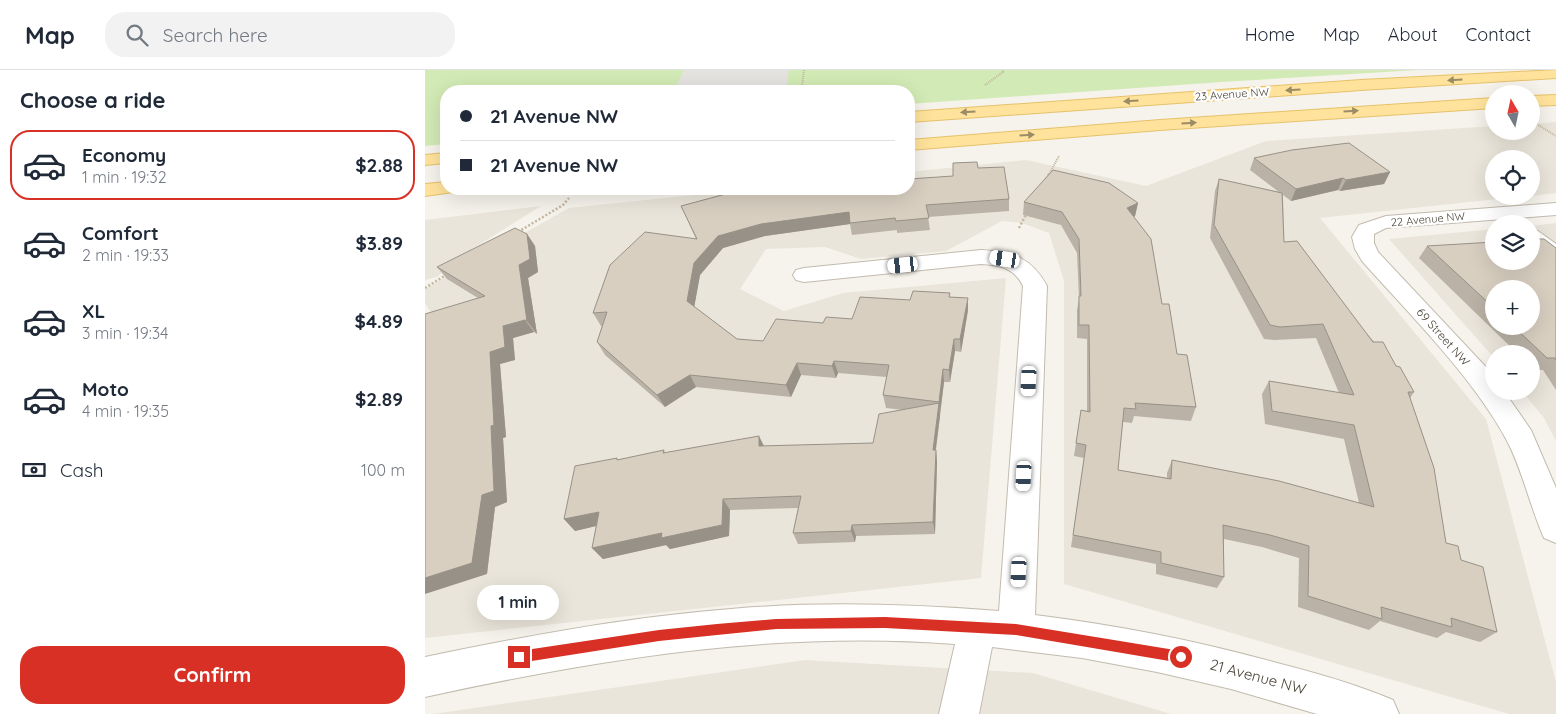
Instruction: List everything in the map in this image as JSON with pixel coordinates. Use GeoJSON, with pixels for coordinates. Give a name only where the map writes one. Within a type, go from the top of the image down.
{"type":"FeatureCollection","features":[{"type":"Feature","properties":{"kind":"main road","name":"23 Avenue NW"},"geometry":{"type":"LineString","coordinates":[[915,117],[1352,86],[1556,74]]}},
{"type":"Feature","properties":{"kind":"main road"},"geometry":{"type":"LineString","coordinates":[[1540,101],[1556,100]]}},
{"type":"Feature","properties":{"kind":"main road"},"geometry":{"type":"LineString","coordinates":[[915,145],[1170,124],[1485,104]]}},
{"type":"Feature","properties":{"kind":"main road"},"geometry":{"type":"LineString","coordinates":[[425,160],[440,159]]}},
{"type":"Feature","properties":{"kind":"main road"},"geometry":{"type":"LineString","coordinates":[[425,190],[440,189]]}},
{"type":"Feature","properties":{"kind":"street","name":"22 Avenue NW"},"geometry":{"type":"LineString","coordinates":[[1525,215],[1556,209]]}},
{"type":"Feature","properties":{"kind":"street","name":"22 Avenue NW"},"geometry":{"type":"LineString","coordinates":[[1363,233],[1373,225],[1386,222],[1485,219]]}},
{"type":"Feature","properties":{"kind":"street","name":"69 Street NW"},"geometry":{"type":"LineString","coordinates":[[1363,233],[1361,240],[1363,247],[1370,256],[1476,373],[1508,417],[1521,438],[1553,511]]}},
{"type":"Feature","properties":{"kind":"street"},"geometry":{"type":"LineString","coordinates":[[1540,242],[1556,254]]}},
{"type":"Feature","properties":{"kind":"street"},"geometry":{"type":"LineString","coordinates":[[804,275],[981,257],[1005,259],[1016,263],[1029,273],[1035,286],[1016,629]]}},
{"type":"Feature","properties":{"kind":"street","name":"21 Avenue NW"},"geometry":{"type":"LineString","coordinates":[[425,678],[519,657],[659,635],[766,625],[885,622],[1016,629],[1164,653],[1249,673],[1379,714]]}},
{"type":"Feature","properties":{"kind":"street"},"geometry":{"type":"LineString","coordinates":[[959,714],[977,627]]}},
{"type":"Feature","properties":{"kind":"path"},"geometry":{"type":"LineString","coordinates":[[801,85],[803,70]]}},
{"type":"Feature","properties":{"kind":"path"},"geometry":{"type":"LineString","coordinates":[[985,84],[1003,72],[1002,70]]}},
{"type":"Feature","properties":{"kind":"path"},"geometry":{"type":"LineString","coordinates":[[1540,126],[1556,136]]}},
{"type":"Feature","properties":{"kind":"path"},"geometry":{"type":"LineString","coordinates":[[1045,182],[1061,152]]}},
{"type":"Feature","properties":{"kind":"path"},"geometry":{"type":"LineString","coordinates":[[517,233],[563,205],[569,198]]}},
{"type":"Feature","properties":{"kind":"path"},"geometry":{"type":"LineString","coordinates":[[1019,228],[1031,207]]}},
{"type":"Feature","properties":{"kind":"path"},"geometry":{"type":"LineString","coordinates":[[425,288],[450,273]]}},
{"type":"Feature","properties":{"kind":"shaded area"},"geometry":{"type":"Polygon","coordinates":[[[684,70],[789,70],[787,85],[677,85],[684,70]]]}},
{"type":"Feature","properties":{"kind":"shaded area"},"geometry":{"type":"Polygon","coordinates":[[[1556,122],[1556,193],[1540,195],[1540,150],[1485,150],[1485,200],[1320,218],[1486,419],[1556,682],[1556,714],[1509,714],[1064,584],[1064,281],[1049,233],[1022,223],[1002,221],[946,251],[861,259],[825,247],[766,249],[740,289],[784,311],[843,293],[1006,278],[981,578],[425,638],[425,322],[432,314],[425,303],[425,289],[569,208],[694,195],[915,195],[915,171],[1026,160],[1146,186],[1266,141],[1485,127],[1485,140],[1540,140],[1540,123],[1556,122]]]}},
{"type":"Feature","properties":{"kind":"shaded area"},"geometry":{"type":"Polygon","coordinates":[[[541,206],[461,256],[437,277],[425,280],[425,220],[541,206]]]}},
{"type":"Feature","properties":{"kind":"shaded area"},"geometry":{"type":"Polygon","coordinates":[[[1556,223],[1556,441],[1544,418],[1529,400],[1540,400],[1540,345],[1485,345],[1485,348],[1389,239],[1485,230],[1485,270],[1540,270],[1540,225],[1556,223]]]}},
{"type":"Feature","properties":{"kind":"shaded area"},"geometry":{"type":"Polygon","coordinates":[[[805,660],[1033,673],[1171,714],[433,714],[805,660]]]}},
{"type":"Feature","properties":{"kind":"green space"},"geometry":{"type":"Polygon","coordinates":[[[425,70],[1418,70],[915,104],[915,85],[440,85],[440,145],[425,146],[425,70]]]}},
{"type":"Feature","properties":{"kind":"building"},"geometry":{"type":"Polygon","coordinates":[[[1349,143],[1390,172],[1346,180],[1343,178],[1296,189],[1254,158],[1292,150],[1349,143]]]}},
{"type":"Feature","properties":{"kind":"building"},"geometry":{"type":"Polygon","coordinates":[[[977,162],[978,168],[1004,167],[1009,199],[926,205],[929,218],[896,221],[895,218],[850,223],[849,212],[761,224],[718,236],[694,263],[687,301],[737,339],[763,341],[776,319],[823,323],[826,317],[852,319],[860,297],[910,300],[913,291],[950,293],[949,297],[968,298],[960,339],[954,339],[949,370],[943,369],[939,402],[883,395],[889,365],[834,361],[832,366],[797,363],[786,385],[690,375],[657,395],[597,342],[607,312],[593,313],[610,265],[645,232],[697,239],[681,206],[722,195],[915,195],[915,179],[953,176],[953,163],[977,162]]]}},
{"type":"Feature","properties":{"kind":"building"},"geometry":{"type":"Polygon","coordinates":[[[1053,170],[1109,183],[1138,203],[1127,208],[1151,239],[1162,304],[1169,304],[1177,354],[1187,355],[1196,407],[1135,403],[1136,409],[1124,408],[1118,470],[1171,479],[1172,460],[1279,481],[1374,507],[1354,425],[1272,411],[1269,381],[1354,395],[1323,324],[1280,327],[1270,325],[1214,225],[1219,179],[1282,193],[1284,242],[1297,241],[1373,342],[1383,342],[1396,366],[1400,367],[1414,392],[1408,392],[1434,468],[1446,543],[1458,546],[1461,560],[1483,567],[1497,632],[1451,618],[1452,627],[1381,607],[1382,619],[1308,596],[1309,546],[1270,535],[1223,525],[1224,577],[1161,563],[1161,552],[1073,535],[1086,445],[1076,443],[1081,410],[1090,412],[1089,325],[1079,325],[1079,296],[1081,296],[1079,239],[1062,212],[1024,202],[1053,170]]]}},
{"type":"Feature","properties":{"kind":"building"},"geometry":{"type":"Polygon","coordinates":[[[515,228],[527,234],[530,259],[519,265],[527,321],[503,326],[505,347],[490,352],[494,425],[491,426],[494,491],[482,495],[472,563],[425,578],[425,314],[485,296],[437,267],[515,228]]]}},
{"type":"Feature","properties":{"kind":"building"},"geometry":{"type":"Polygon","coordinates":[[[1540,239],[1544,239],[1556,248],[1556,360],[1555,358],[1547,358],[1540,351],[1540,345],[1533,345],[1523,335],[1540,335],[1540,280],[1485,280],[1485,300],[1427,246],[1485,243],[1485,270],[1540,270],[1540,239]]]}},
{"type":"Feature","properties":{"kind":"building"},"geometry":{"type":"Polygon","coordinates":[[[939,403],[933,450],[936,450],[933,522],[852,525],[851,531],[793,533],[801,496],[723,499],[722,525],[661,538],[662,533],[592,548],[599,512],[564,519],[575,466],[759,436],[759,446],[873,443],[879,414],[939,403]]]}},
{"type":"Feature","properties":{"kind":"route"},"geometry":{"type":"LineString","coordinates":[[519,657],[659,635],[776,624],[885,622],[1016,629],[1084,639],[1181,657]]}}]}
